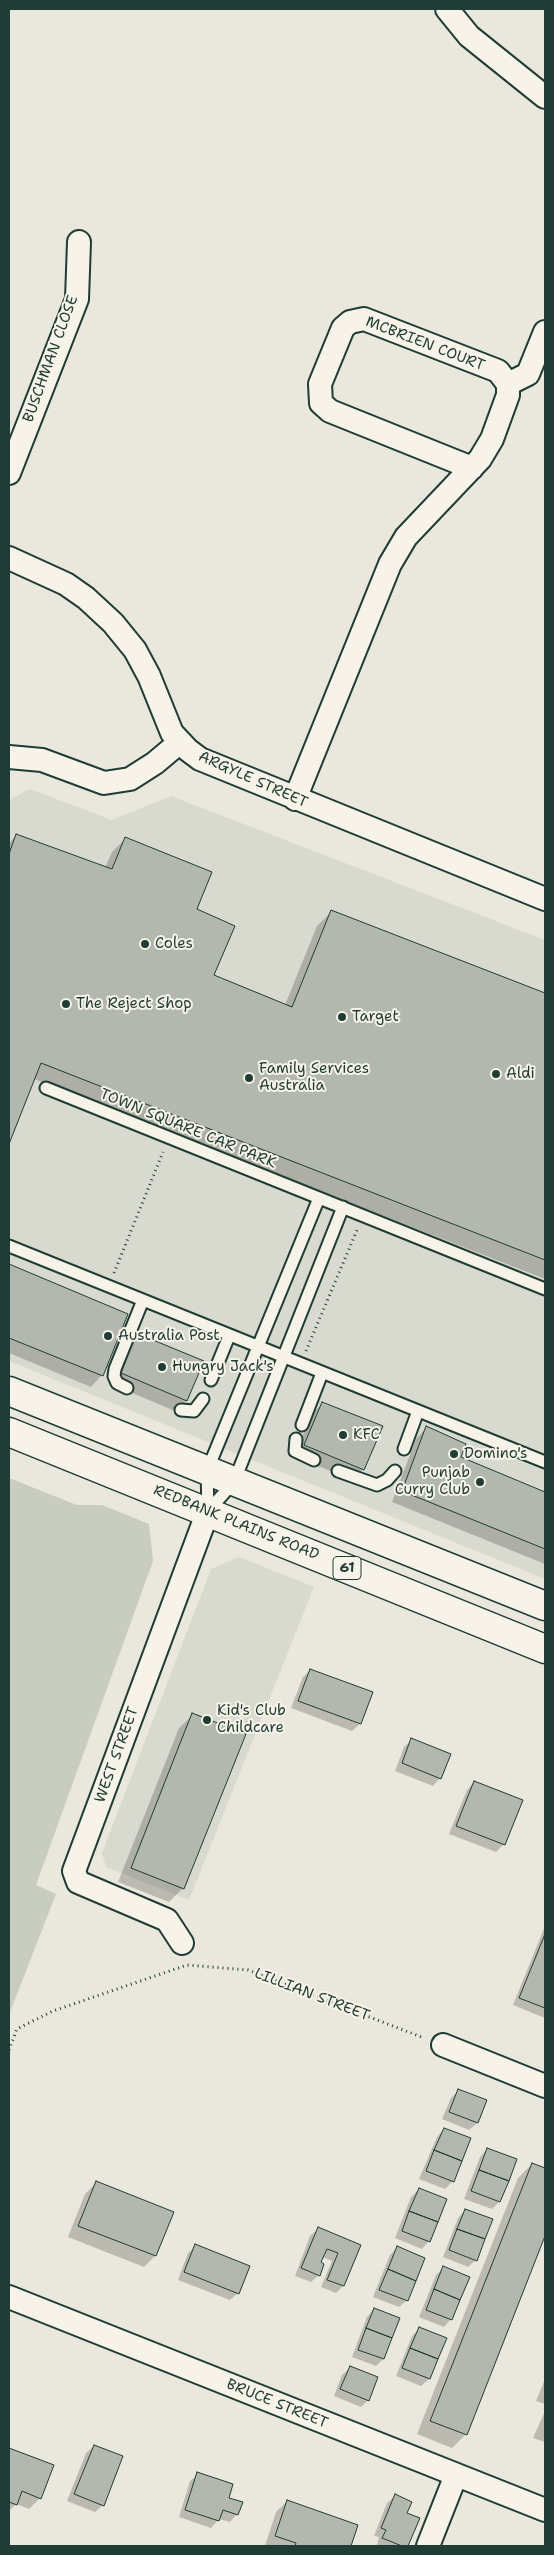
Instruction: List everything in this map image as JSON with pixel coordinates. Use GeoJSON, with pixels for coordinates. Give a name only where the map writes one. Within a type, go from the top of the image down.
{"type":"FeatureCollection","features":[{"type":"Feature","properties":{"kind":"main road"},"geometry":{"type":"LineString","coordinates":[[9,1391],[545,1606]]}},
{"type":"Feature","properties":{"kind":"main road","name":"REDBANK PLAINS ROAD"},"geometry":{"type":"LineString","coordinates":[[9,1432],[545,1649]]}},
{"type":"Feature","properties":{"kind":"street"},"geometry":{"type":"LineString","coordinates":[[447,9],[469,36],[545,97]]}},
{"type":"Feature","properties":{"kind":"street","name":"BUSCHMAN CLOSE"},"geometry":{"type":"LineString","coordinates":[[9,473],[77,299],[78,242]]}},
{"type":"Feature","properties":{"kind":"street","name":"MCBRIEN COURT"},"geometry":{"type":"LineString","coordinates":[[472,468],[330,411],[321,403],[320,384],[344,328],[356,319],[364,319],[498,371],[508,384]]}},
{"type":"Feature","properties":{"kind":"street"},"geometry":{"type":"LineString","coordinates":[[295,799],[390,564],[406,536],[480,459],[492,439],[508,395],[508,384],[528,374],[545,332]]}},
{"type":"Feature","properties":{"kind":"street","name":"ARGYLE STREET"},"geometry":{"type":"LineString","coordinates":[[9,558],[66,584],[86,598],[113,623],[135,650],[149,676],[166,722],[180,742],[200,759],[545,899]]}},
{"type":"Feature","properties":{"kind":"street"},"geometry":{"type":"LineString","coordinates":[[9,757],[42,760],[104,783],[130,779],[155,764],[180,742]]}},
{"type":"Feature","properties":{"kind":"street","name":"WEST STREET"},"geometry":{"type":"LineString","coordinates":[[182,1943],[167,1920],[78,1882],[74,1871],[208,1511]]}},
{"type":"Feature","properties":{"kind":"street"},"geometry":{"type":"LineString","coordinates":[[443,2045],[545,2086]]}},
{"type":"Feature","properties":{"kind":"street","name":"BRUCE STREET"},"geometry":{"type":"LineString","coordinates":[[9,2298],[545,2510]]}},
{"type":"Feature","properties":{"kind":"street"},"geometry":{"type":"LineString","coordinates":[[428,2546],[456,2475]]}},
{"type":"Feature","properties":{"kind":"lane","name":"TOWN SQUARE CAR PARK"},"geometry":{"type":"LineString","coordinates":[[46,1088],[545,1289]]}},
{"type":"Feature","properties":{"kind":"lane"},"geometry":{"type":"LineString","coordinates":[[208,1511],[207,1471],[319,1198]]}},
{"type":"Feature","properties":{"kind":"lane"},"geometry":{"type":"LineString","coordinates":[[208,1511],[234,1482],[343,1207]]}},
{"type":"Feature","properties":{"kind":"lane"},"geometry":{"type":"LineString","coordinates":[[9,1246],[258,1348],[545,1462]]}},
{"type":"Feature","properties":{"kind":"lane"},"geometry":{"type":"LineString","coordinates":[[127,1388],[117,1383],[114,1376],[115,1369],[143,1300]]}},
{"type":"Feature","properties":{"kind":"lane"},"geometry":{"type":"LineString","coordinates":[[211,1380],[229,1336]]}},
{"type":"Feature","properties":{"kind":"lane"},"geometry":{"type":"LineString","coordinates":[[302,1425],[322,1373]]}},
{"type":"Feature","properties":{"kind":"lane"},"geometry":{"type":"LineString","coordinates":[[181,1410],[194,1411],[203,1399]]}},
{"type":"Feature","properties":{"kind":"lane"},"geometry":{"type":"LineString","coordinates":[[404,1449],[418,1411]]}},
{"type":"Feature","properties":{"kind":"lane"},"geometry":{"type":"LineString","coordinates":[[296,1439],[295,1451],[314,1460]]}},
{"type":"Feature","properties":{"kind":"lane"},"geometry":{"type":"LineString","coordinates":[[338,1471],[377,1485],[387,1480],[395,1471]]}},
{"type":"Feature","properties":{"kind":"path"},"geometry":{"type":"LineString","coordinates":[[108,1286],[169,1137]]}},
{"type":"Feature","properties":{"kind":"path"},"geometry":{"type":"LineString","coordinates":[[300,1364],[363,1216]]}},
{"type":"Feature","properties":{"kind":"path","name":"LILLIAN STREET"},"geometry":{"type":"LineString","coordinates":[[9,2050],[17,2028],[53,2011],[187,1965],[248,1970],[443,2045]]}},
{"type":"Feature","properties":{"kind":"shaded area"},"geometry":{"type":"Polygon","coordinates":[[[30,789],[112,820],[171,796],[545,940],[545,1579],[9,1361],[9,805],[12,798],[30,789]]]}},
{"type":"Feature","properties":{"kind":"shaded area"},"geometry":{"type":"Polygon","coordinates":[[[9,1478],[77,1505],[102,1505],[149,1524],[153,1561],[36,1885],[56,1894],[9,2015],[9,1478]]]}},
{"type":"Feature","properties":{"kind":"shaded area","name":"Kid's Club Childcare"},"geometry":{"type":"Polygon","coordinates":[[[239,1557],[314,1587],[189,1900],[106,1867],[102,1853],[211,1569],[239,1557]]]}},
{"type":"Feature","properties":{"kind":"building"},"geometry":{"type":"Polygon","coordinates":[[[16,834],[112,869],[125,837],[212,872],[197,909],[235,926],[214,975],[292,1007],[331,910],[545,993],[545,1260],[41,1063],[9,1144],[9,854],[16,834]]]}},
{"type":"Feature","properties":{"kind":"building"},"geometry":{"type":"Polygon","coordinates":[[[9,1264],[128,1314],[103,1376],[9,1338],[9,1264]]]}},
{"type":"Feature","properties":{"kind":"building","name":"Hungry Jack's"},"geometry":{"type":"Polygon","coordinates":[[[136,1333],[204,1361],[187,1401],[121,1373],[136,1333]]]}},
{"type":"Feature","properties":{"kind":"building","name":"KFC"},"geometry":{"type":"Polygon","coordinates":[[[322,1402],[383,1426],[364,1470],[304,1445],[322,1402]]]}},
{"type":"Feature","properties":{"kind":"building"},"geometry":{"type":"Polygon","coordinates":[[[426,1426],[466,1444],[461,1457],[545,1492],[545,1549],[402,1491],[426,1426]]]}},
{"type":"Feature","properties":{"kind":"building"},"geometry":{"type":"Polygon","coordinates":[[[310,1669],[373,1692],[361,1724],[298,1701],[310,1669]]]}},
{"type":"Feature","properties":{"kind":"building"},"geometry":{"type":"Polygon","coordinates":[[[192,1713],[246,1734],[184,1889],[131,1868],[192,1713]]]}},
{"type":"Feature","properties":{"kind":"building"},"geometry":{"type":"Polygon","coordinates":[[[411,1738],[451,1754],[441,1779],[402,1763],[411,1738]]]}},
{"type":"Feature","properties":{"kind":"building"},"geometry":{"type":"Polygon","coordinates":[[[474,1781],[523,1800],[505,1845],[456,1826],[474,1781]]]}},
{"type":"Feature","properties":{"kind":"building"},"geometry":{"type":"Polygon","coordinates":[[[545,1934],[545,2008],[519,1998],[545,1934]]]}},
{"type":"Feature","properties":{"kind":"building"},"geometry":{"type":"Polygon","coordinates":[[[458,2089],[487,2100],[478,2123],[449,2112],[458,2089]]]}},
{"type":"Feature","properties":{"kind":"building"},"geometry":{"type":"Polygon","coordinates":[[[444,2128],[471,2138],[462,2161],[434,2150],[444,2128]]]}},
{"type":"Feature","properties":{"kind":"building"},"geometry":{"type":"Polygon","coordinates":[[[487,2148],[517,2159],[509,2181],[479,2170],[487,2148]]]}},
{"type":"Feature","properties":{"kind":"building"},"geometry":{"type":"Polygon","coordinates":[[[434,2150],[462,2161],[454,2182],[426,2171],[434,2150]]]}},
{"type":"Feature","properties":{"kind":"building"},"geometry":{"type":"Polygon","coordinates":[[[532,2163],[545,2168],[545,2236],[467,2435],[430,2421],[532,2163]]]}},
{"type":"Feature","properties":{"kind":"building"},"geometry":{"type":"Polygon","coordinates":[[[479,2170],[509,2181],[500,2202],[471,2191],[479,2170]]]}},
{"type":"Feature","properties":{"kind":"building"},"geometry":{"type":"Polygon","coordinates":[[[96,2181],[174,2212],[156,2256],[78,2226],[96,2181]]]}},
{"type":"Feature","properties":{"kind":"building"},"geometry":{"type":"Polygon","coordinates":[[[419,2188],[447,2199],[438,2222],[409,2211],[419,2188]]]}},
{"type":"Feature","properties":{"kind":"building"},"geometry":{"type":"Polygon","coordinates":[[[465,2209],[493,2219],[485,2239],[457,2229],[465,2209]]]}},
{"type":"Feature","properties":{"kind":"building"},"geometry":{"type":"Polygon","coordinates":[[[409,2211],[438,2222],[430,2242],[402,2231],[409,2211]]]}},
{"type":"Feature","properties":{"kind":"building"},"geometry":{"type":"Polygon","coordinates":[[[318,2227],[361,2245],[344,2286],[327,2280],[338,2253],[327,2249],[321,2262],[324,2264],[320,2276],[301,2268],[318,2227]]]}},
{"type":"Feature","properties":{"kind":"building"},"geometry":{"type":"Polygon","coordinates":[[[457,2229],[485,2239],[477,2261],[449,2250],[457,2229]]]}},
{"type":"Feature","properties":{"kind":"building"},"geometry":{"type":"Polygon","coordinates":[[[195,2244],[250,2266],[239,2294],[184,2272],[195,2244]]]}},
{"type":"Feature","properties":{"kind":"building"},"geometry":{"type":"Polygon","coordinates":[[[397,2246],[425,2258],[416,2281],[388,2269],[397,2246]]]}},
{"type":"Feature","properties":{"kind":"building"},"geometry":{"type":"Polygon","coordinates":[[[443,2266],[470,2277],[460,2300],[434,2289],[443,2266]]]}},
{"type":"Feature","properties":{"kind":"building"},"geometry":{"type":"Polygon","coordinates":[[[388,2269],[416,2281],[408,2301],[379,2290],[388,2269]]]}},
{"type":"Feature","properties":{"kind":"building"},"geometry":{"type":"Polygon","coordinates":[[[434,2289],[460,2300],[452,2320],[426,2310],[434,2289]]]}},
{"type":"Feature","properties":{"kind":"building"},"geometry":{"type":"Polygon","coordinates":[[[374,2308],[400,2318],[392,2338],[366,2328],[374,2308]]]}},
{"type":"Feature","properties":{"kind":"building"},"geometry":{"type":"Polygon","coordinates":[[[419,2327],[447,2338],[438,2359],[410,2348],[419,2327]]]}},
{"type":"Feature","properties":{"kind":"building"},"geometry":{"type":"Polygon","coordinates":[[[366,2328],[392,2338],[384,2359],[358,2350],[366,2328]]]}},
{"type":"Feature","properties":{"kind":"building"},"geometry":{"type":"Polygon","coordinates":[[[410,2348],[438,2359],[430,2379],[402,2368],[410,2348]]]}},
{"type":"Feature","properties":{"kind":"building"},"geometry":{"type":"Polygon","coordinates":[[[350,2366],[378,2377],[369,2401],[340,2389],[350,2366]]]}},
{"type":"Feature","properties":{"kind":"building"},"geometry":{"type":"Polygon","coordinates":[[[94,2445],[123,2456],[104,2506],[74,2494],[94,2445]]]}},
{"type":"Feature","properties":{"kind":"building"},"geometry":{"type":"Polygon","coordinates":[[[9,2448],[54,2465],[41,2499],[22,2491],[17,2505],[9,2502],[9,2448]]]}},
{"type":"Feature","properties":{"kind":"building"},"geometry":{"type":"Polygon","coordinates":[[[197,2472],[233,2484],[229,2498],[243,2502],[238,2515],[223,2510],[219,2521],[185,2510],[197,2472]]]}},
{"type":"Feature","properties":{"kind":"building"},"geometry":{"type":"Polygon","coordinates":[[[395,2494],[412,2502],[407,2513],[420,2518],[408,2546],[402,2546],[382,2538],[386,2530],[381,2528],[395,2494]]]}},
{"type":"Feature","properties":{"kind":"building"},"geometry":{"type":"Polygon","coordinates":[[[287,2500],[358,2525],[351,2546],[295,2546],[296,2543],[275,2536],[287,2500]]]}},
{"type":"Feature","properties":{"kind":"place","name":"Coles"},"geometry":{"type":"Point","coordinates":[145,944]}},
{"type":"Feature","properties":{"kind":"place","name":"The Reject Shop"},"geometry":{"type":"Point","coordinates":[66,1004]}},
{"type":"Feature","properties":{"kind":"place","name":"Target"},"geometry":{"type":"Point","coordinates":[342,1017]}},
{"type":"Feature","properties":{"kind":"place","name":"Aldi"},"geometry":{"type":"Point","coordinates":[496,1074]}},
{"type":"Feature","properties":{"kind":"place","name":"Family Services Australia"},"geometry":{"type":"Point","coordinates":[249,1078]}},
{"type":"Feature","properties":{"kind":"place","name":"Australia Post"},"geometry":{"type":"Point","coordinates":[108,1336]}},
{"type":"Feature","properties":{"kind":"place","name":"Hungry Jack's"},"geometry":{"type":"Point","coordinates":[162,1367]}},
{"type":"Feature","properties":{"kind":"place","name":"KFC"},"geometry":{"type":"Point","coordinates":[343,1435]}},
{"type":"Feature","properties":{"kind":"place","name":"Domino's"},"geometry":{"type":"Point","coordinates":[454,1454]}},
{"type":"Feature","properties":{"kind":"place","name":"Punjab Curry Club"},"geometry":{"type":"Point","coordinates":[480,1482]}},
{"type":"Feature","properties":{"kind":"place","name":"Kid's Club Childcare"},"geometry":{"type":"Point","coordinates":[207,1720]}}]}
